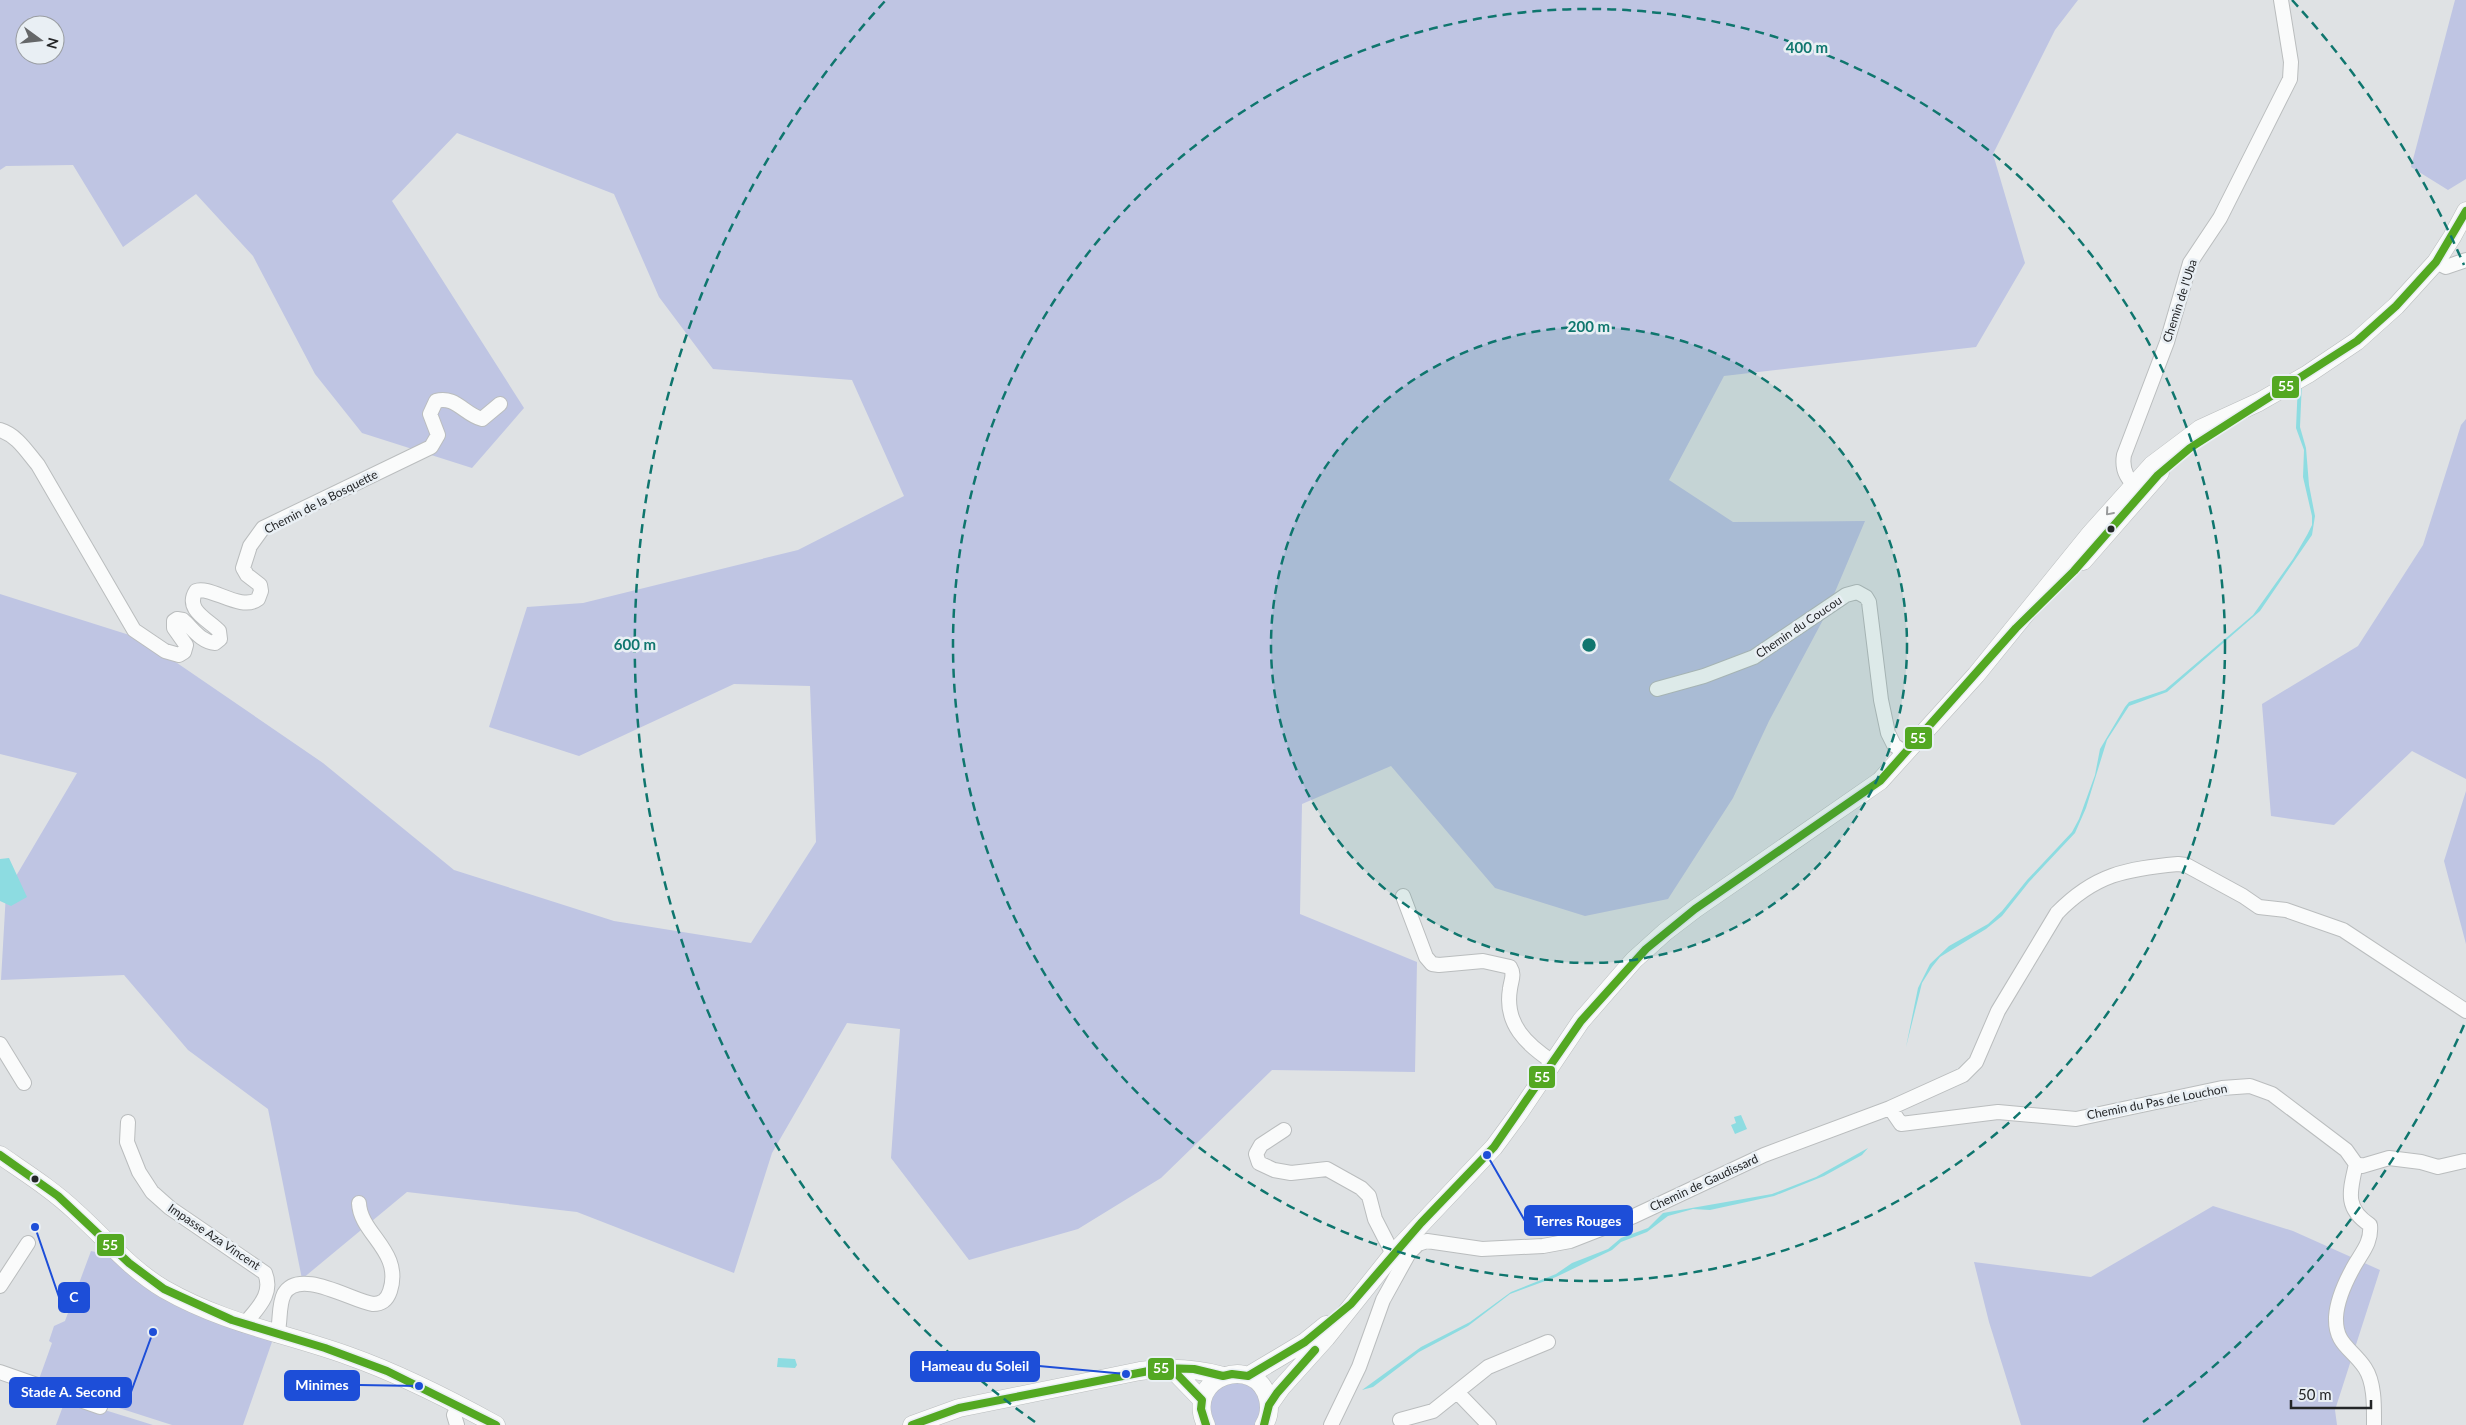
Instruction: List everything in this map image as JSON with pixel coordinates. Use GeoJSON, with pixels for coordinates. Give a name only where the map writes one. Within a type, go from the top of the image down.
{"type":"FeatureCollection","features":[{"type":"Feature","properties":{"kind":"main road"},"geometry":{"type":"LineString","coordinates":[[1264,1425],[1269,1405],[1393,1254],[1494,1146],[1595,1003],[1656,940],[1746,874],[1865,793],[1906,754],[2016,628],[2074,571],[2137,489],[2174,460],[2356,341],[2396,306],[2436,262],[2466,211]]}},
{"type":"Feature","properties":{"kind":"main road"},"geometry":{"type":"LineString","coordinates":[[0,1155],[63,1200],[149,1279],[186,1300],[244,1325],[350,1356],[458,1405],[496,1425]]}},
{"type":"Feature","properties":{"kind":"main road"},"geometry":{"type":"LineString","coordinates":[[1248,1376],[1305,1342],[1351,1304]]}},
{"type":"Feature","properties":{"kind":"main road"},"geometry":{"type":"LineString","coordinates":[[912,1425],[960,1408],[1126,1374],[1171,1368],[1194,1369],[1223,1376],[1240,1374],[1248,1376],[1263,1387],[1269,1405]]}},
{"type":"Feature","properties":{"kind":"main road"},"geometry":{"type":"LineString","coordinates":[[1171,1368],[1187,1382],[1202,1400]]}},
{"type":"Feature","properties":{"kind":"main road"},"geometry":{"type":"LineString","coordinates":[[1206,1425],[1201,1409],[1202,1400],[1210,1385],[1223,1376]]}},
{"type":"Feature","properties":{"kind":"street","name":"Chemin de l'Uba"},"geometry":{"type":"LineString","coordinates":[[2137,489],[2124,472],[2124,455],[2167,342],[2190,263],[2220,218],[2290,79],[2291,62],[2282,0]]}},
{"type":"Feature","properties":{"kind":"street"},"geometry":{"type":"LineString","coordinates":[[2436,262],[2446,267],[2466,260]]}},
{"type":"Feature","properties":{"kind":"street","name":"Chemin de la Bosquette"},"geometry":{"type":"LineString","coordinates":[[0,430],[8,433],[20,443],[38,465],[134,630],[161,649],[179,656],[184,652],[186,645],[174,628],[174,621],[177,619],[183,620],[195,633],[209,642],[215,644],[220,639],[219,631],[202,617],[194,606],[193,596],[196,591],[205,590],[221,598],[247,602],[258,600],[261,591],[260,585],[247,575],[243,568],[250,546],[263,528],[431,447],[438,435],[430,414],[436,401],[445,400],[456,403],[482,419],[500,404]]}},
{"type":"Feature","properties":{"kind":"street","name":"Chemin du Coucou"},"geometry":{"type":"LineString","coordinates":[[1657,689],[1704,676],[1754,657],[1846,595],[1857,592],[1866,597],[1869,602],[1881,700],[1888,733],[1894,745],[1906,754]]}},
{"type":"Feature","properties":{"kind":"street"},"geometry":{"type":"LineString","coordinates":[[1890,1108],[1971,1070],[1982,1052],[1990,1025],[2057,913],[2069,901],[2088,888],[2125,870],[2178,864],[2186,866],[2242,896],[2259,908],[2286,910],[2343,930],[2466,1011]]}},
{"type":"Feature","properties":{"kind":"street"},"geometry":{"type":"LineString","coordinates":[[1403,896],[1430,962],[1439,965],[1483,961],[1510,967],[1513,974],[1509,994],[1514,1024],[1527,1044],[1553,1062]]}},
{"type":"Feature","properties":{"kind":"street"},"geometry":{"type":"LineString","coordinates":[[0,1044],[24,1083]]}},
{"type":"Feature","properties":{"kind":"street","name":"Chemin du Pas de Louchon"},"geometry":{"type":"LineString","coordinates":[[1890,1108],[1900,1124],[1998,1112],[2076,1119],[2213,1089],[2250,1086],[2272,1094],[2346,1150],[2356,1164]]}},
{"type":"Feature","properties":{"kind":"street","name":"Chemin de Gaudissard"},"geometry":{"type":"LineString","coordinates":[[1331,1425],[1360,1367],[1383,1300],[1409,1253],[1418,1244],[1427,1241],[1482,1249],[1543,1246],[1570,1241],[1634,1216],[1764,1155],[1890,1108]]}},
{"type":"Feature","properties":{"kind":"street","name":"Impasse Aza Vincent"},"geometry":{"type":"LineString","coordinates":[[128,1122],[127,1142],[139,1172],[152,1192],[170,1208],[266,1273],[268,1288],[265,1298],[244,1325]]}},
{"type":"Feature","properties":{"kind":"street"},"geometry":{"type":"LineString","coordinates":[[1284,1130],[1259,1147],[1256,1152],[1259,1163],[1274,1170],[1291,1173],[1327,1168],[1361,1188],[1368,1196],[1377,1226],[1393,1254]]}},
{"type":"Feature","properties":{"kind":"street"},"geometry":{"type":"LineString","coordinates":[[2374,1425],[2370,1381],[2366,1368],[2344,1346],[2337,1331],[2337,1306],[2352,1269],[2369,1242],[2371,1233],[2370,1225],[2359,1218],[2351,1200],[2350,1192],[2356,1164],[2362,1166],[2389,1158],[2421,1162],[2438,1167],[2464,1161]]}},
{"type":"Feature","properties":{"kind":"street"},"geometry":{"type":"LineString","coordinates":[[277,1335],[284,1294],[296,1284],[316,1285],[373,1304],[380,1303],[386,1298],[391,1286],[391,1267],[379,1241],[360,1214],[359,1204]]}},
{"type":"Feature","properties":{"kind":"street"},"geometry":{"type":"LineString","coordinates":[[0,1286],[28,1243]]}},
{"type":"Feature","properties":{"kind":"street"},"geometry":{"type":"LineString","coordinates":[[1400,1420],[1433,1411],[1488,1367],[1548,1342]]}},
{"type":"Feature","properties":{"kind":"street"},"geometry":{"type":"LineString","coordinates":[[0,1372],[100,1407]]}},
{"type":"Feature","properties":{"kind":"street"},"geometry":{"type":"LineString","coordinates":[[1457,1392],[1490,1425]]}},
{"type":"Feature","properties":{"kind":"street"},"geometry":{"type":"LineString","coordinates":[[457,1425],[454,1415],[458,1405]]}},
{"type":"Feature","properties":{"kind":"shaded area"},"geometry":{"type":"Polygon","coordinates":[[[0,0],[2078,0],[2055,30],[1993,154],[2025,263],[1976,347],[1724,376],[1669,480],[1733,522],[1865,521],[1824,618],[1769,721],[1733,798],[1668,899],[1585,916],[1495,888],[1391,766],[1302,804],[1300,914],[1417,962],[1415,1072],[1272,1070],[1161,1178],[1078,1229],[969,1260],[891,1158],[900,1029],[847,1023],[772,1153],[734,1273],[577,1212],[407,1192],[302,1279],[268,1109],[188,1050],[124,975],[1,980],[6,893],[77,773],[0,754],[0,594],[142,639],[323,763],[454,870],[614,921],[751,943],[816,842],[810,686],[734,684],[579,756],[489,727],[527,607],[583,603],[798,550],[904,496],[852,380],[713,369],[659,297],[614,194],[457,133],[392,201],[524,408],[472,468],[362,433],[315,374],[253,256],[196,194],[123,247],[73,165],[6,166],[0,170],[0,0]]]}},
{"type":"Feature","properties":{"kind":"shaded area"},"geometry":{"type":"Polygon","coordinates":[[[2455,0],[2466,0],[2466,179],[2448,190],[2411,167],[2455,0]]]}},
{"type":"Feature","properties":{"kind":"shaded area"},"geometry":{"type":"Polygon","coordinates":[[[2302,381],[2300,427],[2306,448],[2309,485],[2315,516],[2312,535],[2260,611],[2167,692],[2129,706],[2107,740],[2086,808],[2075,833],[2029,882],[2002,916],[1986,929],[1940,957],[1932,967],[1922,983],[1906,1047],[1918,988],[1930,964],[1949,946],[1988,924],[2002,911],[2027,880],[2072,832],[2079,819],[2095,775],[2100,749],[2125,707],[2129,702],[2165,690],[2253,615],[2293,559],[2312,525],[2312,516],[2303,477],[2304,450],[2296,428],[2298,383],[2302,381]]]}},
{"type":"Feature","properties":{"kind":"shaded area"},"geometry":{"type":"Polygon","coordinates":[[[2466,419],[2466,779],[2412,751],[2334,825],[2271,816],[2262,704],[2358,646],[2423,545],[2461,425],[2466,419]]]}},
{"type":"Feature","properties":{"kind":"shaded area"},"geometry":{"type":"Polygon","coordinates":[[[2466,791],[2466,944],[2444,861],[2466,791]]]}},
{"type":"Feature","properties":{"kind":"shaded area"},"geometry":{"type":"Polygon","coordinates":[[[9,858],[27,897],[11,906],[0,901],[0,859],[9,858]]]}},
{"type":"Feature","properties":{"kind":"shaded area"},"geometry":{"type":"Polygon","coordinates":[[[1741,1115],[1747,1129],[1735,1134],[1731,1125],[1736,1123],[1734,1117],[1741,1115]]]}},
{"type":"Feature","properties":{"kind":"shaded area"},"geometry":{"type":"Polygon","coordinates":[[[1868,1148],[1862,1155],[1824,1176],[1774,1196],[1710,1210],[1693,1209],[1668,1216],[1647,1232],[1621,1242],[1612,1250],[1556,1277],[1510,1294],[1468,1326],[1419,1352],[1373,1387],[1362,1390],[1421,1347],[1470,1322],[1511,1292],[1556,1274],[1572,1263],[1608,1249],[1621,1238],[1648,1228],[1663,1213],[1772,1194],[1816,1177],[1868,1148]]]}},
{"type":"Feature","properties":{"kind":"shaded area"},"geometry":{"type":"Polygon","coordinates":[[[2213,1206],[2293,1231],[2380,1270],[2335,1410],[2337,1425],[2021,1425],[1989,1322],[1974,1262],[2091,1277],[2213,1206]]]}},
{"type":"Feature","properties":{"kind":"shaded area"},"geometry":{"type":"Polygon","coordinates":[[[91,1251],[117,1257],[273,1339],[243,1425],[172,1425],[38,1382],[52,1343],[49,1341],[54,1326],[65,1321],[91,1251]]]}},
{"type":"Feature","properties":{"kind":"shaded area"},"geometry":{"type":"Polygon","coordinates":[[[778,1358],[795,1359],[797,1365],[795,1368],[777,1367],[778,1358]]]}},
{"type":"Feature","properties":{"kind":"shaded area"},"geometry":{"type":"Polygon","coordinates":[[[1227,1381],[1253,1386],[1263,1404],[1257,1425],[1214,1425],[1208,1400],[1227,1381]]]}},
{"type":"Feature","properties":{"kind":"shaded area"},"geometry":{"type":"Polygon","coordinates":[[[66,1398],[153,1425],[56,1425],[66,1398]]]}},
{"type":"Feature","properties":{"kind":"transit line","name":"55"},"geometry":{"type":"LineString","coordinates":[[912,1425],[959,1408],[1164,1368],[1194,1369],[1223,1376],[1232,1374],[1248,1376],[1305,1342],[1351,1304],[1421,1223],[1494,1147],[1581,1021],[1646,949],[1695,909],[1880,781],[2016,628],[2074,571],[2158,475],[2190,448],[2357,341],[2396,306],[2436,262],[2466,211]]}},
{"type":"Feature","properties":{"kind":"transit line","name":"55"},"geometry":{"type":"LineString","coordinates":[[0,1155],[58,1196],[129,1263],[164,1289],[232,1320],[325,1348],[387,1371],[496,1425]]}},
{"type":"Feature","properties":{"kind":"transit line","name":"55"},"geometry":{"type":"LineString","coordinates":[[1264,1425],[1269,1405],[1277,1393],[1315,1350]]}},
{"type":"Feature","properties":{"kind":"transit line","name":"55"},"geometry":{"type":"LineString","coordinates":[[1157,1369],[1171,1368],[1202,1400],[1201,1409],[1206,1425]]}},
{"type":"Feature","properties":{"kind":"place","name":"Terres Rouges"},"geometry":{"type":"Point","coordinates":[1487,1155]}},
{"type":"Feature","properties":{"kind":"place","name":"C"},"geometry":{"type":"Point","coordinates":[35,1227]}},
{"type":"Feature","properties":{"kind":"place","name":"Stade A. Second"},"geometry":{"type":"Point","coordinates":[153,1332]}},
{"type":"Feature","properties":{"kind":"place","name":"Hameau du Soleil"},"geometry":{"type":"Point","coordinates":[1126,1374]}},
{"type":"Feature","properties":{"kind":"place","name":"Minimes"},"geometry":{"type":"Point","coordinates":[419,1386]}}]}
